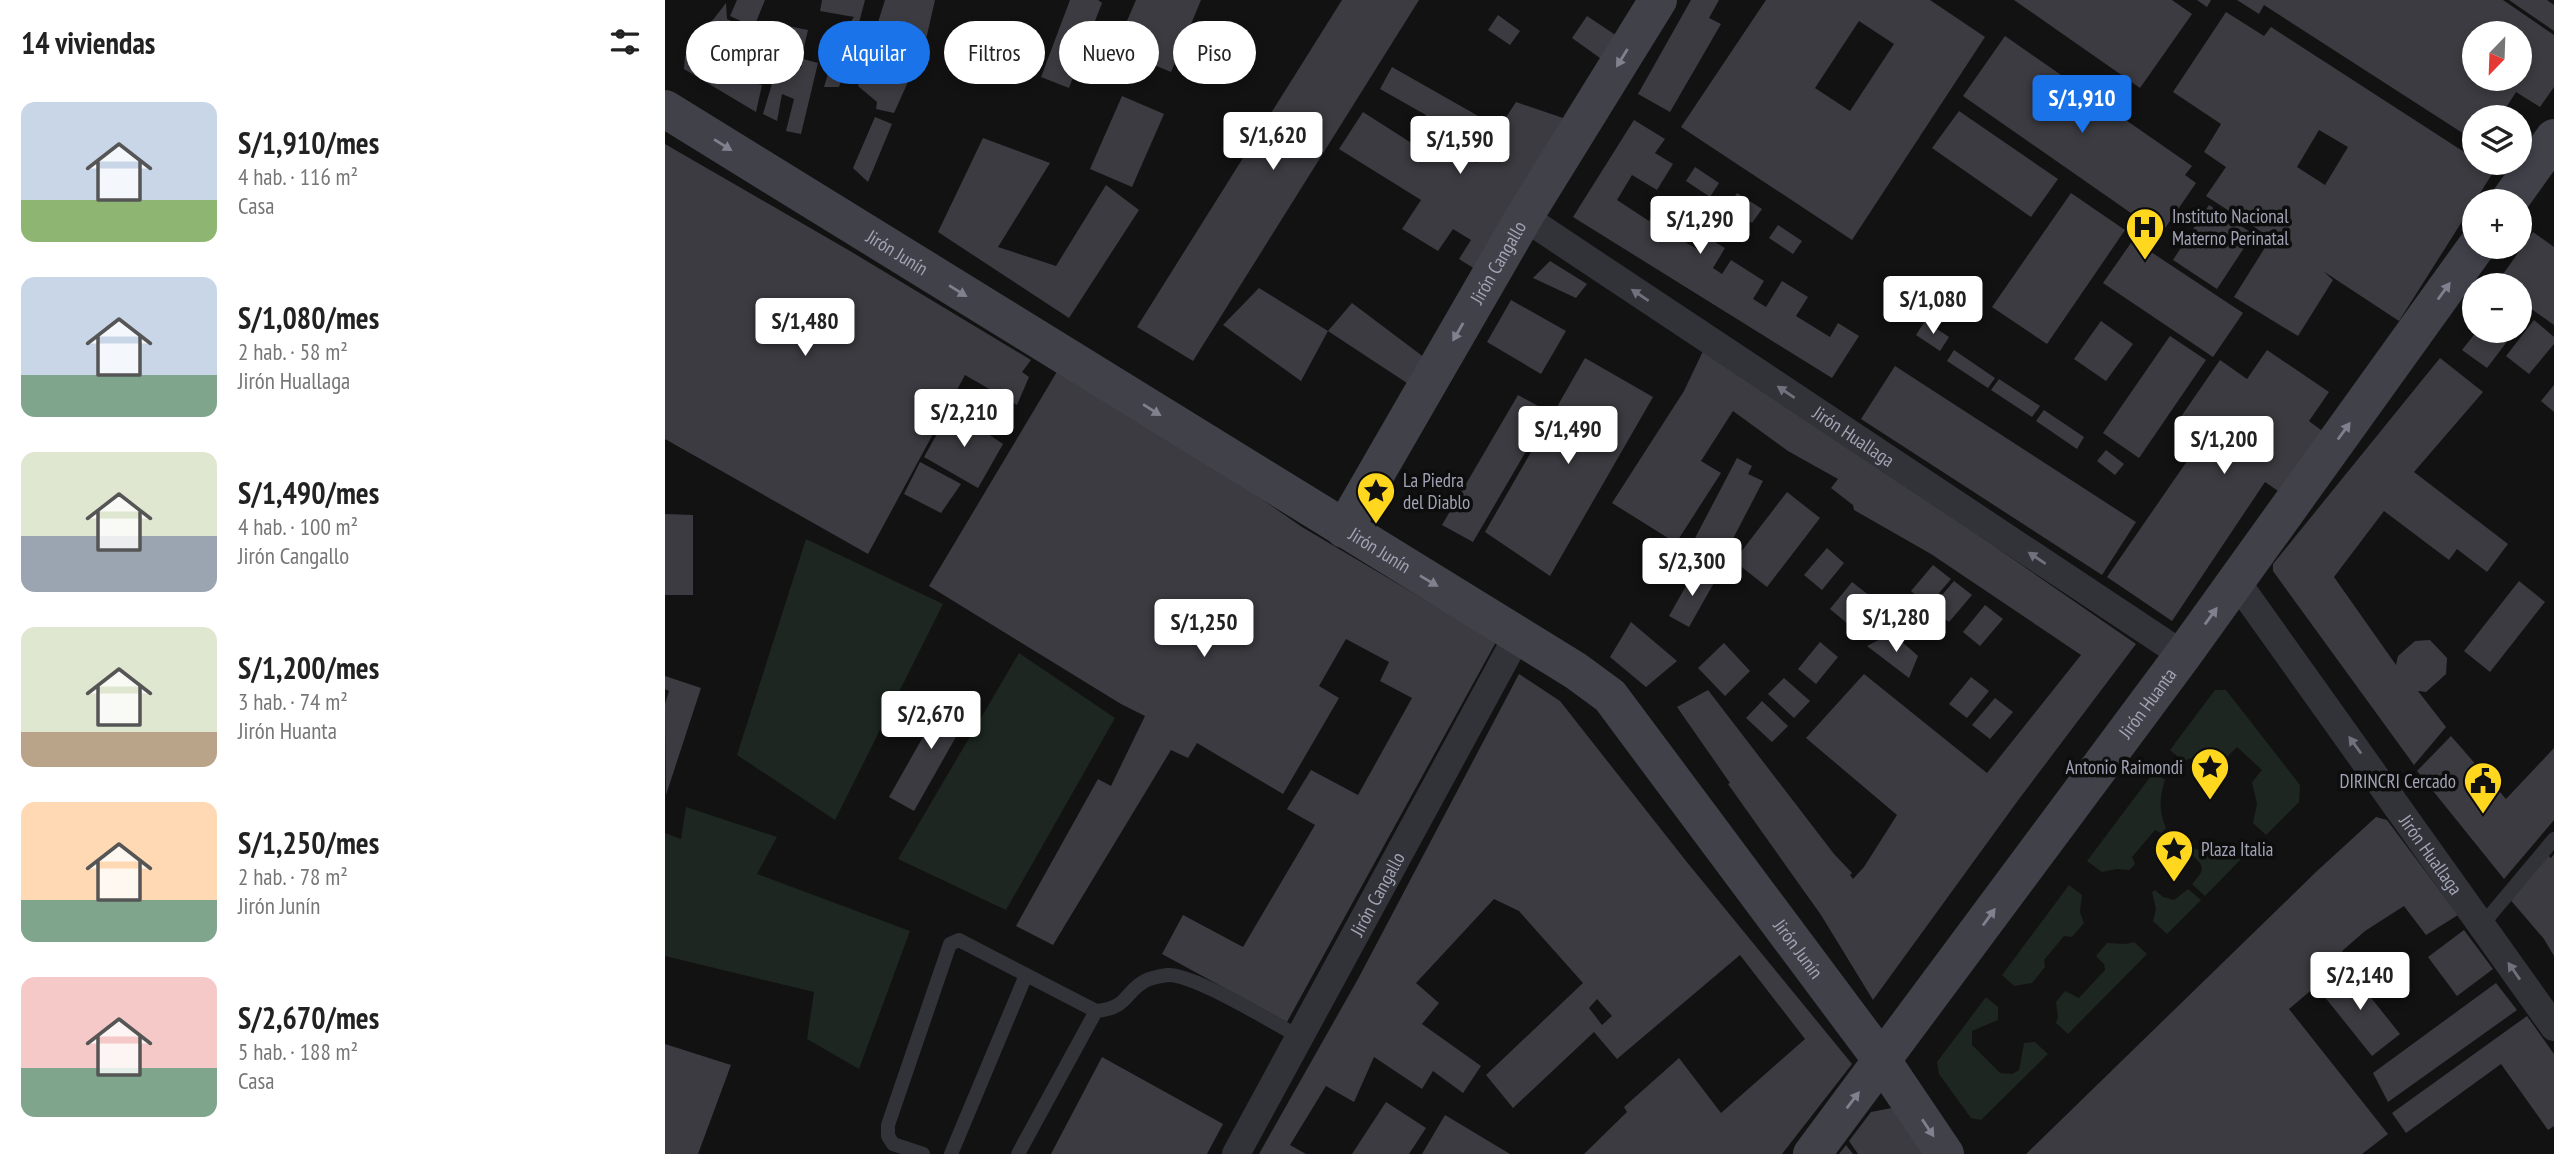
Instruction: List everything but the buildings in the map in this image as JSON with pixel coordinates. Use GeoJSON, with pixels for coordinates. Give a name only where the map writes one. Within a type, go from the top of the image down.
{"type":"FeatureCollection","features":[{"type":"Feature","properties":{"kind":"street","name":"Jirón Cangallo"},"geometry":{"type":"LineString","coordinates":[[1344,529],[1524,217],[1658,0]]}},
{"type":"Feature","properties":{"kind":"street","name":"Jirón Junín"},"geometry":{"type":"LineString","coordinates":[[665,109],[1576,670],[1609,696],[1882,1062],[1945,1154]]}},
{"type":"Feature","properties":{"kind":"street"},"geometry":{"type":"LineString","coordinates":[[2518,189],[2554,138]]}},
{"type":"Feature","properties":{"kind":"street","name":"Jirón Huallaga"},"geometry":{"type":"LineString","coordinates":[[1524,217],[2183,655]]}},
{"type":"Feature","properties":{"kind":"street","name":"Jirón Huanta"},"geometry":{"type":"LineString","coordinates":[[1812,1154],[2183,655],[2467,259]]}},
{"type":"Feature","properties":{"kind":"street","name":"Jirón Huallaga"},"geometry":{"type":"LineString","coordinates":[[2237,581],[2554,1027]]}},
{"type":"Feature","properties":{"kind":"street","name":"Jirón Cangallo"},"geometry":{"type":"LineString","coordinates":[[1236,1154],[1518,635]]}},
{"type":"Feature","properties":{"kind":"lane"},"geometry":{"type":"LineString","coordinates":[[2482,925],[2554,839]]}},
{"type":"Feature","properties":{"kind":"lane"},"geometry":{"type":"LineString","coordinates":[[923,1154],[893,1144],[888,1136],[888,1125],[950,944],[959,940],[1096,1012],[1111,1010],[1126,1000],[1145,981],[1168,975],[1200,983],[1300,1037]]}},
{"type":"Feature","properties":{"kind":"lane"},"geometry":{"type":"LineString","coordinates":[[951,1154],[1026,975]]}},
{"type":"Feature","properties":{"kind":"lane"},"geometry":{"type":"LineString","coordinates":[[1018,1154],[1096,1012]]}},
{"type":"Feature","properties":{"kind":"shaded area"},"geometry":{"type":"Polygon","coordinates":[[[806,539],[943,604],[835,820],[737,755],[806,539]]]}},
{"type":"Feature","properties":{"kind":"shaded area"},"geometry":{"type":"Polygon","coordinates":[[[1019,653],[1115,718],[1006,910],[898,859],[1019,653]]]}},
{"type":"Feature","properties":{"kind":"shaded area"},"geometry":{"type":"Polygon","coordinates":[[[2215,690],[2226,690],[2300,785],[2299,802],[2266,835],[2253,823],[2257,804],[2252,782],[2262,770],[2237,747],[2226,758],[2204,754],[2183,761],[2170,750],[2215,690]]]}},
{"type":"Feature","properties":{"kind":"shaded area"},"geometry":{"type":"Polygon","coordinates":[[[2154,772],[2165,780],[2161,804],[2166,828],[2161,833],[2155,830],[2132,857],[2135,864],[2129,870],[2102,872],[2087,861],[2154,772]]]}},
{"type":"Feature","properties":{"kind":"shaded area"},"geometry":{"type":"Polygon","coordinates":[[[686,807],[777,837],[757,874],[910,931],[859,1069],[807,1039],[814,992],[665,956],[665,833],[681,839],[686,807]]]}},
{"type":"Feature","properties":{"kind":"shaded area"},"geometry":{"type":"Polygon","coordinates":[[[2235,843],[2247,853],[2205,896],[2192,884],[2202,867],[2189,852],[2192,848],[2209,851],[2235,843]]]}},
{"type":"Feature","properties":{"kind":"shaded area"},"geometry":{"type":"Polygon","coordinates":[[[2069,885],[2082,895],[2080,912],[2084,923],[2072,937],[2064,936],[2044,960],[2045,967],[2032,983],[2014,986],[2002,975],[2069,885]]]}},
{"type":"Feature","properties":{"kind":"shaded area"},"geometry":{"type":"Polygon","coordinates":[[[2188,889],[2201,900],[2167,934],[2153,921],[2156,909],[2152,892],[2155,890],[2163,897],[2174,900],[2188,889]]]}},
{"type":"Feature","properties":{"kind":"shaded area"},"geometry":{"type":"Polygon","coordinates":[[[2134,942],[2147,954],[2068,1034],[2056,1023],[2056,1002],[2065,991],[2079,998],[2105,970],[2104,964],[2096,956],[2107,943],[2134,942]]]}},
{"type":"Feature","properties":{"kind":"shaded area"},"geometry":{"type":"Polygon","coordinates":[[[1986,997],[1998,1007],[1998,1020],[1972,1031],[1972,1045],[2000,1073],[2012,1074],[2019,1070],[2024,1043],[2035,1042],[2048,1054],[1981,1120],[1971,1118],[1939,1074],[1937,1062],[1986,997]]]}},
{"type":"Feature","properties":{"kind":"place","name":"Instituto Nacional Materno Perinatal"},"geometry":{"type":"Point","coordinates":[2145,261]}},
{"type":"Feature","properties":{"kind":"place","name":"La Piedra del Diablo"},"geometry":{"type":"Point","coordinates":[1376,525]}},
{"type":"Feature","properties":{"kind":"place","name":"Antonio Raimondi"},"geometry":{"type":"Point","coordinates":[2210,801]}},
{"type":"Feature","properties":{"kind":"place","name":"DIRINCRI Cercado"},"geometry":{"type":"Point","coordinates":[2483,815]}},
{"type":"Feature","properties":{"kind":"place","name":"Plaza Italia"},"geometry":{"type":"Point","coordinates":[2174,883]}}]}
